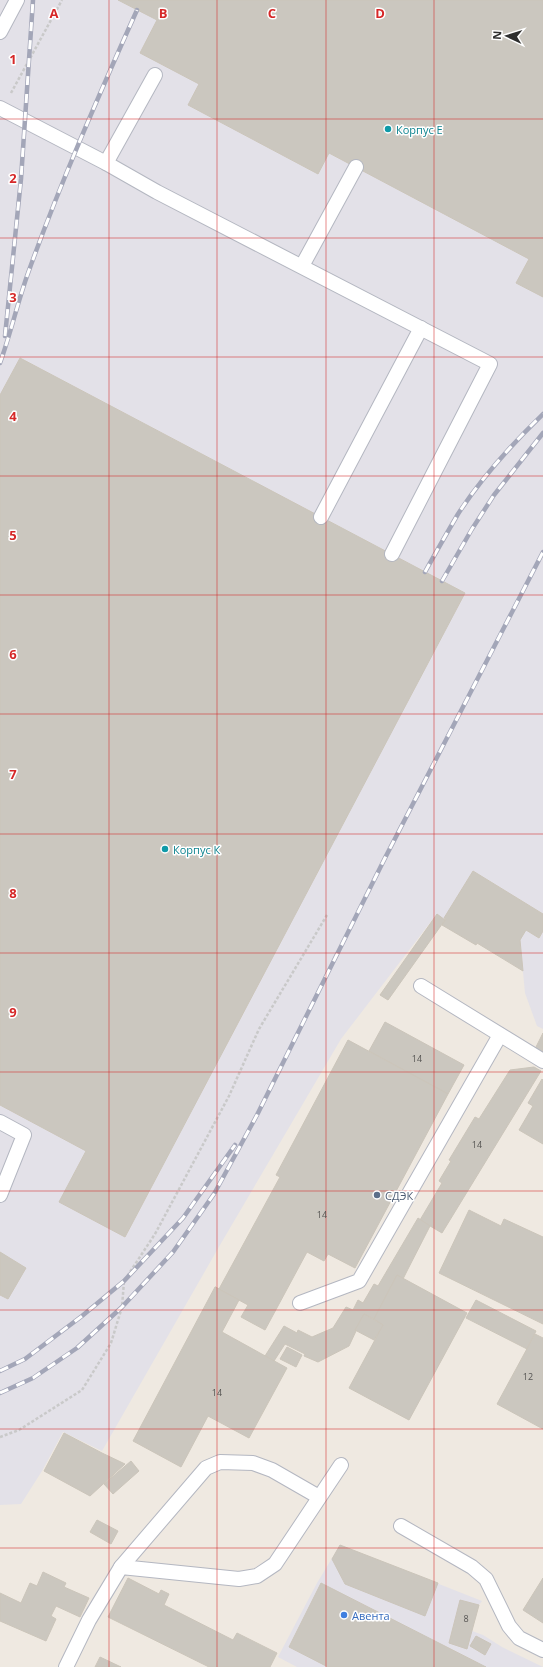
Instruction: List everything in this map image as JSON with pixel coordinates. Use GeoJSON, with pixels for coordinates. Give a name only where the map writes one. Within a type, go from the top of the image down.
{"type":"FeatureCollection","features":[{"type":"Feature","properties":{"kind":"lane"},"geometry":{"type":"LineString","coordinates":[[0,32],[17,0]]}},
{"type":"Feature","properties":{"kind":"lane"},"geometry":{"type":"LineString","coordinates":[[106,163],[155,74]]}},
{"type":"Feature","properties":{"kind":"lane"},"geometry":{"type":"LineString","coordinates":[[1,109],[106,163],[157,192],[490,364],[392,554]]}},
{"type":"Feature","properties":{"kind":"lane"},"geometry":{"type":"LineString","coordinates":[[302,266],[356,167]]}},
{"type":"Feature","properties":{"kind":"lane"},"geometry":{"type":"LineString","coordinates":[[322,517],[421,328]]}},
{"type":"Feature","properties":{"kind":"lane"},"geometry":{"type":"LineString","coordinates":[[421,986],[543,1061]]}},
{"type":"Feature","properties":{"kind":"lane"},"geometry":{"type":"LineString","coordinates":[[300,1303],[359,1281],[500,1035]]}},
{"type":"Feature","properties":{"kind":"lane"},"geometry":{"type":"LineString","coordinates":[[0,1122],[24,1135],[0,1195]]}},
{"type":"Feature","properties":{"kind":"lane"},"geometry":{"type":"LineString","coordinates":[[66,1667],[89,1620],[121,1567],[206,1468],[220,1462],[253,1463],[272,1470],[319,1497]]}},
{"type":"Feature","properties":{"kind":"lane"},"geometry":{"type":"LineString","coordinates":[[121,1567],[239,1579],[257,1576],[275,1564],[341,1465]]}},
{"type":"Feature","properties":{"kind":"lane"},"geometry":{"type":"LineString","coordinates":[[402,1526],[472,1567],[486,1579],[509,1626],[519,1638],[543,1650]]}},
{"type":"Feature","properties":{"kind":"path"},"geometry":{"type":"LineString","coordinates":[[1,109],[62,0]]}},
{"type":"Feature","properties":{"kind":"path"},"geometry":{"type":"LineString","coordinates":[[0,1437],[18,1430],[82,1390],[111,1343],[122,1307],[124,1281],[155,1234],[229,1096],[259,1029],[327,915]]}},
{"type":"Feature","properties":{"kind":"shaded area"},"geometry":{"type":"Polygon","coordinates":[[[0,0],[543,0],[543,914],[473,871],[444,918],[445,920],[436,915],[341,1039],[220,1245],[102,1451],[63,1432],[42,1471],[21,1504],[0,1505],[0,0]]]}},
{"type":"Feature","properties":{"kind":"shaded area"},"geometry":{"type":"Polygon","coordinates":[[[526,930],[539,938],[543,931],[543,1029],[537,1026],[525,993],[520,940],[526,930]]]}},
{"type":"Feature","properties":{"kind":"shaded area"},"geometry":{"type":"Polygon","coordinates":[[[340,1545],[482,1601],[479,1605],[472,1631],[483,1635],[502,1647],[543,1667],[297,1667],[278,1657],[317,1583],[340,1545]]]}},
{"type":"Feature","properties":{"kind":"building","name":"Корпус Е"},"geometry":{"type":"Polygon","coordinates":[[[118,0],[543,0],[543,297],[516,283],[529,259],[329,153],[318,174],[188,105],[199,84],[140,53],[157,20],[118,0]]]}},
{"type":"Feature","properties":{"kind":"building","name":"Корпус К"},"geometry":{"type":"Polygon","coordinates":[[[20,358],[465,593],[125,1237],[59,1202],[86,1151],[0,1105],[0,395],[20,358]]]}},
{"type":"Feature","properties":{"kind":"building"},"geometry":{"type":"Polygon","coordinates":[[[473,871],[543,914],[543,931],[539,938],[526,930],[520,940],[523,971],[477,943],[476,945],[442,925],[446,919],[444,918],[473,871]]]}},
{"type":"Feature","properties":{"kind":"building"},"geometry":{"type":"Polygon","coordinates":[[[437,914],[445,920],[388,1000],[380,995],[437,914]]]}},
{"type":"Feature","properties":{"kind":"building"},"geometry":{"type":"Polygon","coordinates":[[[385,1022],[464,1065],[448,1094],[369,1051],[385,1022]]]}},
{"type":"Feature","properties":{"kind":"building"},"geometry":{"type":"Polygon","coordinates":[[[543,1033],[543,1053],[535,1049],[543,1033]]]}},
{"type":"Feature","properties":{"kind":"building"},"geometry":{"type":"Polygon","coordinates":[[[348,1040],[448,1094],[355,1268],[328,1254],[324,1261],[307,1252],[265,1330],[241,1317],[248,1305],[215,1287],[219,1289],[280,1177],[276,1175],[348,1040]]]}},
{"type":"Feature","properties":{"kind":"building"},"geometry":{"type":"Polygon","coordinates":[[[534,1067],[541,1071],[442,1233],[420,1220],[442,1183],[439,1181],[451,1161],[449,1160],[475,1117],[479,1119],[510,1070],[534,1067]]]}},
{"type":"Feature","properties":{"kind":"building"},"geometry":{"type":"Polygon","coordinates":[[[542,1079],[543,1144],[519,1130],[533,1106],[528,1103],[542,1079]]]}},
{"type":"Feature","properties":{"kind":"building"},"geometry":{"type":"Polygon","coordinates":[[[469,1210],[501,1226],[504,1219],[543,1237],[543,1324],[439,1273],[469,1210]]]}},
{"type":"Feature","properties":{"kind":"building"},"geometry":{"type":"Polygon","coordinates":[[[418,1218],[430,1226],[403,1279],[397,1275],[374,1319],[364,1314],[349,1346],[318,1362],[304,1356],[305,1354],[285,1344],[274,1361],[265,1356],[284,1326],[297,1333],[298,1330],[312,1337],[333,1328],[346,1307],[353,1310],[358,1300],[363,1303],[374,1284],[378,1286],[418,1218]]]}},
{"type":"Feature","properties":{"kind":"building"},"geometry":{"type":"Polygon","coordinates":[[[0,1252],[26,1268],[8,1299],[0,1295],[0,1252]]]}},
{"type":"Feature","properties":{"kind":"building"},"geometry":{"type":"Polygon","coordinates":[[[397,1275],[467,1313],[409,1420],[349,1388],[383,1325],[374,1319],[397,1275]]]}},
{"type":"Feature","properties":{"kind":"building"},"geometry":{"type":"Polygon","coordinates":[[[215,1287],[239,1300],[222,1332],[287,1368],[249,1438],[208,1416],[181,1467],[133,1441],[215,1287]]]}},
{"type":"Feature","properties":{"kind":"building"},"geometry":{"type":"Polygon","coordinates":[[[476,1300],[536,1331],[527,1349],[466,1318],[476,1300]]]}},
{"type":"Feature","properties":{"kind":"building"},"geometry":{"type":"Polygon","coordinates":[[[364,1314],[383,1325],[374,1340],[355,1330],[364,1314]]]}},
{"type":"Feature","properties":{"kind":"building"},"geometry":{"type":"Polygon","coordinates":[[[535,1334],[543,1338],[543,1429],[497,1404],[535,1334]]]}},
{"type":"Feature","properties":{"kind":"building"},"geometry":{"type":"Polygon","coordinates":[[[287,1347],[302,1355],[296,1367],[280,1359],[287,1347]]]}},
{"type":"Feature","properties":{"kind":"building"},"geometry":{"type":"Polygon","coordinates":[[[64,1433],[125,1464],[90,1496],[44,1471],[64,1433]]]}},
{"type":"Feature","properties":{"kind":"building"},"geometry":{"type":"Polygon","coordinates":[[[131,1461],[139,1471],[113,1494],[104,1484],[131,1461]]]}},
{"type":"Feature","properties":{"kind":"building"},"geometry":{"type":"Polygon","coordinates":[[[97,1520],[118,1531],[111,1544],[90,1532],[97,1520]]]}},
{"type":"Feature","properties":{"kind":"building"},"geometry":{"type":"Polygon","coordinates":[[[340,1545],[438,1583],[425,1616],[345,1584],[332,1559],[340,1545]]]}},
{"type":"Feature","properties":{"kind":"building"},"geometry":{"type":"Polygon","coordinates":[[[43,1572],[66,1583],[64,1587],[89,1598],[80,1617],[56,1606],[51,1616],[56,1619],[46,1641],[0,1621],[0,1593],[21,1603],[30,1583],[37,1586],[43,1572]]]}},
{"type":"Feature","properties":{"kind":"building"},"geometry":{"type":"Polygon","coordinates":[[[128,1578],[159,1594],[161,1590],[169,1594],[164,1605],[233,1640],[237,1633],[277,1653],[270,1667],[209,1667],[108,1617],[128,1578]]]}},
{"type":"Feature","properties":{"kind":"building"},"geometry":{"type":"Polygon","coordinates":[[[543,1578],[543,1623],[523,1610],[543,1578]]]}},
{"type":"Feature","properties":{"kind":"building","name":"Авента"},"geometry":{"type":"Polygon","coordinates":[[[321,1583],[486,1667],[328,1667],[289,1647],[321,1583]]]}},
{"type":"Feature","properties":{"kind":"building"},"geometry":{"type":"Polygon","coordinates":[[[460,1600],[479,1605],[467,1649],[449,1643],[460,1600]]]}},
{"type":"Feature","properties":{"kind":"building"},"geometry":{"type":"Polygon","coordinates":[[[476,1636],[491,1644],[485,1655],[470,1646],[476,1636]]]}},
{"type":"Feature","properties":{"kind":"building"},"geometry":{"type":"Polygon","coordinates":[[[100,1657],[121,1667],[95,1667],[100,1657]]]}},
{"type":"Feature","properties":{"kind":"railway"},"geometry":{"type":"LineString","coordinates":[[5,336],[21,179],[33,0]]}},
{"type":"Feature","properties":{"kind":"railway"},"geometry":{"type":"LineString","coordinates":[[0,363],[27,276],[52,209],[93,109],[137,10]]}},
{"type":"Feature","properties":{"kind":"railway"},"geometry":{"type":"LineString","coordinates":[[425,572],[467,500],[509,449],[543,414]]}},
{"type":"Feature","properties":{"kind":"railway"},"geometry":{"type":"LineString","coordinates":[[442,581],[472,529],[494,495],[543,433]]}},
{"type":"Feature","properties":{"kind":"railway"},"geometry":{"type":"LineString","coordinates":[[0,1393],[33,1378],[77,1348],[122,1307],[173,1252],[214,1194],[257,1115],[385,858],[543,552]]}},
{"type":"Feature","properties":{"kind":"railway"},"geometry":{"type":"LineString","coordinates":[[0,1371],[25,1359],[82,1316],[124,1281],[183,1218],[235,1145]]}},
{"type":"Feature","properties":{"kind":"place","name":"Корпус Е"},"geometry":{"type":"Point","coordinates":[388,129]}},
{"type":"Feature","properties":{"kind":"place","name":"Корпус К"},"geometry":{"type":"Point","coordinates":[165,849]}},
{"type":"Feature","properties":{"kind":"place","name":"СДЭК"},"geometry":{"type":"Point","coordinates":[377,1195]}},
{"type":"Feature","properties":{"kind":"place","name":"Авента"},"geometry":{"type":"Point","coordinates":[344,1615]}}]}
